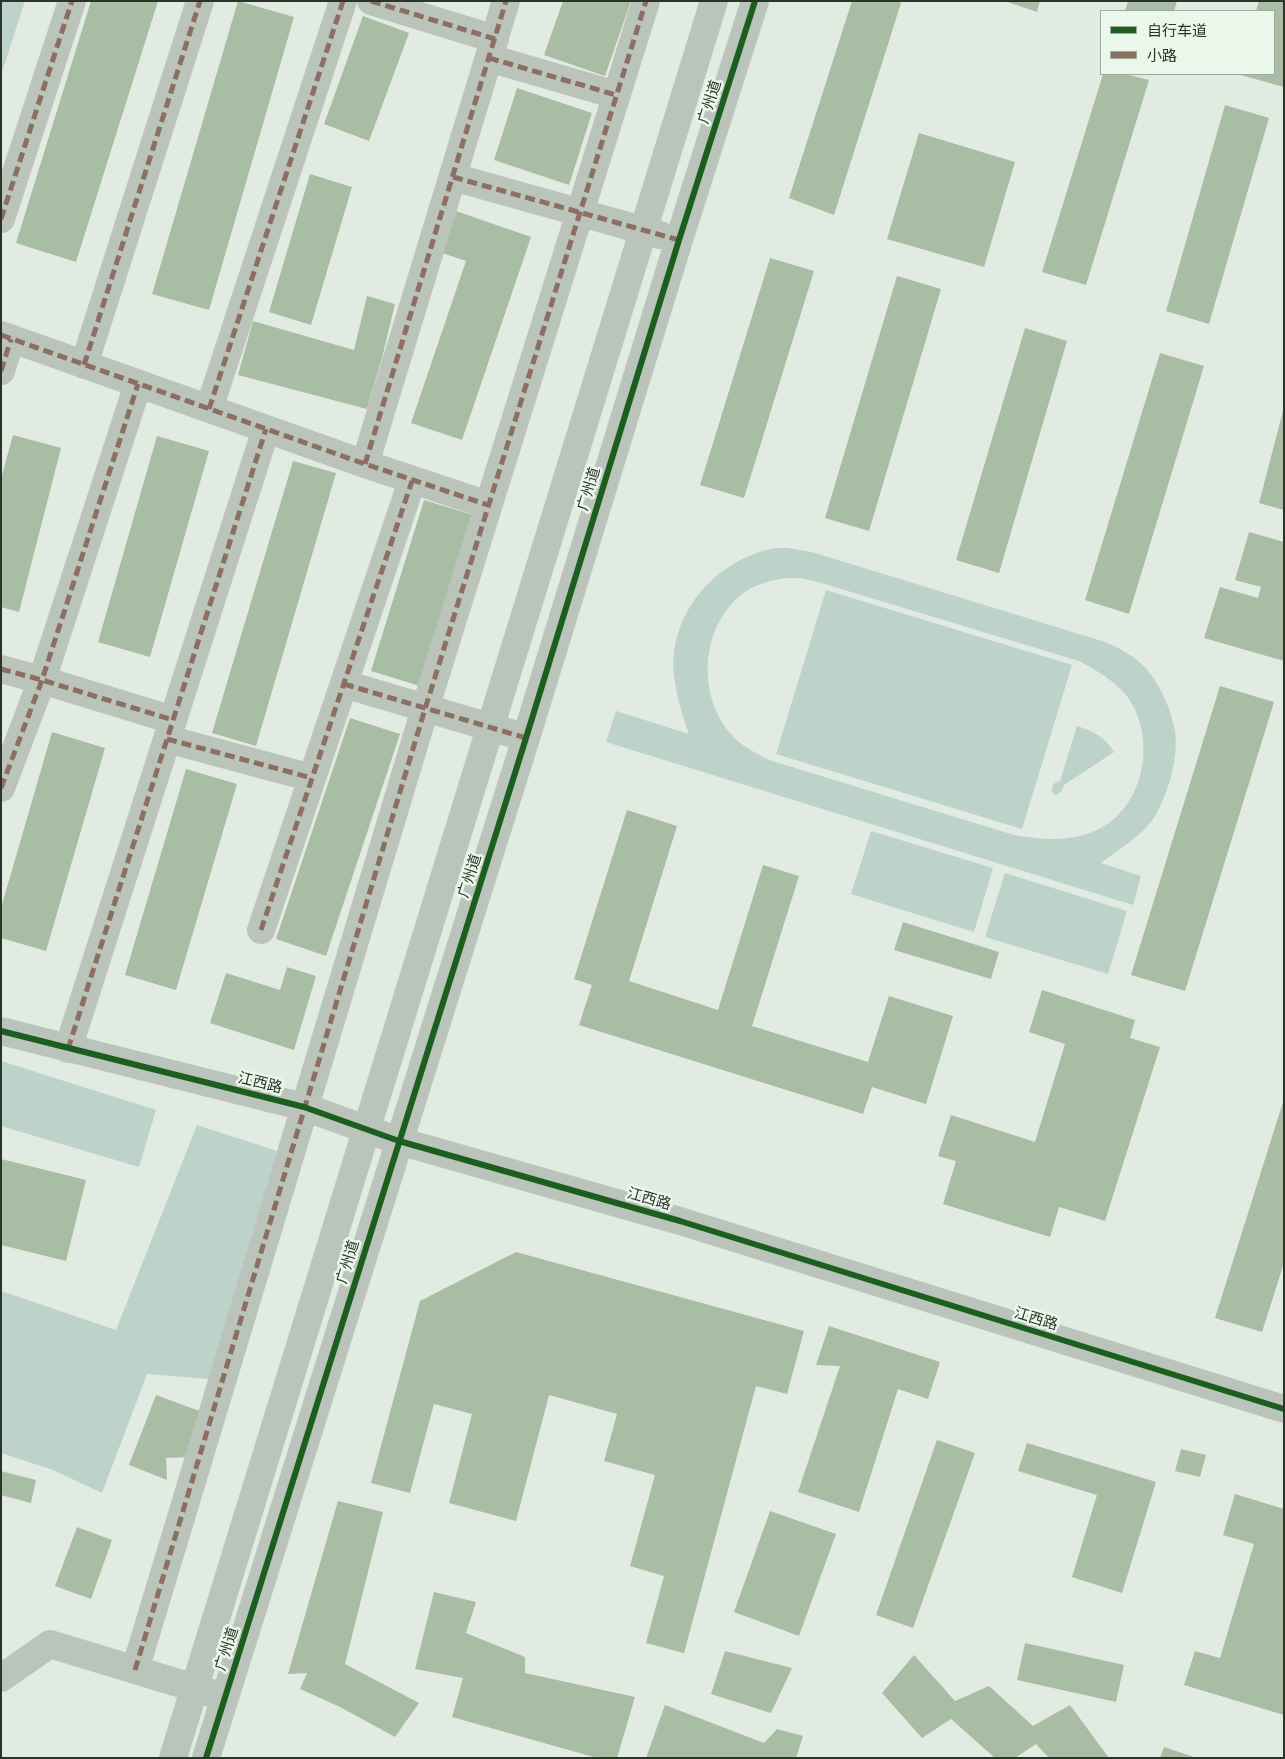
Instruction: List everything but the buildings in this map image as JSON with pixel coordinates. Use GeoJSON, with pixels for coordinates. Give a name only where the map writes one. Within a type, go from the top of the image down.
{"type":"FeatureCollection","features":[{"type":"Feature","properties":{"kind":"street"},"geometry":{"type":"LineString","coordinates":[[1,219],[72,1]]}},
{"type":"Feature","properties":{"kind":"street"},"geometry":{"type":"LineString","coordinates":[[84,364],[200,1]]}},
{"type":"Feature","properties":{"kind":"street"},"geometry":{"type":"LineString","coordinates":[[209,409],[343,1]]}},
{"type":"Feature","properties":{"kind":"street"},"geometry":{"type":"LineString","coordinates":[[371,1],[616,95]]}},
{"type":"Feature","properties":{"kind":"street"},"geometry":{"type":"LineString","coordinates":[[365,464],[506,1]]}},
{"type":"Feature","properties":{"kind":"street"},"geometry":{"type":"LineString","coordinates":[[135,1670],[424,709],[646,1]]}},
{"type":"Feature","properties":{"kind":"street","name":"广州道"},"geometry":{"type":"LineString","coordinates":[[173,1758],[368,1130],[714,1]]}},
{"type":"Feature","properties":{"kind":"street","name":"广州道"},"geometry":{"type":"LineString","coordinates":[[206,1758],[526,738],[678,240],[755,1]]}},
{"type":"Feature","properties":{"kind":"street"},"geometry":{"type":"LineString","coordinates":[[453,176],[678,240]]}},
{"type":"Feature","properties":{"kind":"street"},"geometry":{"type":"LineString","coordinates":[[1,371],[6,337],[412,481],[488,505]]}},
{"type":"Feature","properties":{"kind":"street"},"geometry":{"type":"LineString","coordinates":[[1,788],[42,680],[138,384]]}},
{"type":"Feature","properties":{"kind":"street"},"geometry":{"type":"LineString","coordinates":[[68,1049],[266,429]]}},
{"type":"Feature","properties":{"kind":"street"},"geometry":{"type":"LineString","coordinates":[[261,930],[412,481]]}},
{"type":"Feature","properties":{"kind":"street"},"geometry":{"type":"LineString","coordinates":[[1,669],[42,680],[170,729],[312,778]]}},
{"type":"Feature","properties":{"kind":"street"},"geometry":{"type":"LineString","coordinates":[[344,684],[526,738]]}},
{"type":"Feature","properties":{"kind":"street","name":"江西路"},"geometry":{"type":"LineString","coordinates":[[1,1031],[304,1107],[399,1141],[680,1221],[1284,1409]]}},
{"type":"Feature","properties":{"kind":"street"},"geometry":{"type":"LineString","coordinates":[[1,1678],[50,1644],[225,1697]]}},
{"type":"Feature","properties":{"kind":"shaded area"},"geometry":{"type":"Polygon","coordinates":[[[1,1],[25,1],[1,75],[1,1]]]}},
{"type":"Feature","properties":{"kind":"shaded area"},"geometry":{"type":"Polygon","coordinates":[[[775,548],[812,552],[1105,642],[1140,662],[1158,685],[1165,700],[1173,723],[1176,742],[1167,791],[1157,813],[1140,834],[1101,863],[1141,876],[1133,905],[606,742],[616,711],[689,734],[678,697],[674,674],[674,652],[679,630],[688,610],[700,592],[734,564],[754,554],[775,548]],[[785,578],[757,585],[742,594],[728,608],[718,624],[711,642],[708,660],[708,679],[712,698],[719,716],[729,732],[742,744],[769,760],[1014,835],[1045,839],[1077,837],[1097,830],[1112,820],[1125,807],[1134,792],[1140,775],[1143,757],[1143,738],[1132,704],[1122,690],[1109,679],[1079,661],[800,578],[785,578]]]}},
{"type":"Feature","properties":{"kind":"shaded area"},"geometry":{"type":"Polygon","coordinates":[[[826,590],[1072,665],[1022,829],[776,754],[826,590]]]}},
{"type":"Feature","properties":{"kind":"shaded area"},"geometry":{"type":"Polygon","coordinates":[[[1077,726],[1098,735],[1107,742],[1114,752],[1064,785],[1062,791],[1056,795],[1052,792],[1052,786],[1060,781],[1077,726]]]}},
{"type":"Feature","properties":{"kind":"shaded area"},"geometry":{"type":"Polygon","coordinates":[[[871,831],[993,868],[974,932],[851,894],[871,831]]]}},
{"type":"Feature","properties":{"kind":"shaded area"},"geometry":{"type":"Polygon","coordinates":[[[1005,873],[1127,911],[1108,974],[985,937],[1005,873]]]}},
{"type":"Feature","properties":{"kind":"shaded area"},"geometry":{"type":"Polygon","coordinates":[[[1,1061],[156,1110],[139,1167],[1,1126],[1,1061]]]}},
{"type":"Feature","properties":{"kind":"shaded area"},"geometry":{"type":"Polygon","coordinates":[[[197,1125],[277,1151],[209,1379],[147,1374],[102,1493],[53,1470],[1,1453],[1,1291],[116,1330],[197,1125]]]}},
{"type":"Feature","properties":{"kind":"marked path"},"geometry":{"type":"LineString","coordinates":[[1,219],[72,1]]}},
{"type":"Feature","properties":{"kind":"marked path"},"geometry":{"type":"LineString","coordinates":[[84,365],[200,1]]}},
{"type":"Feature","properties":{"kind":"marked path"},"geometry":{"type":"LineString","coordinates":[[209,409],[343,1]]}},
{"type":"Feature","properties":{"kind":"marked path"},"geometry":{"type":"LineString","coordinates":[[371,1],[495,39]]}},
{"type":"Feature","properties":{"kind":"marked path"},"geometry":{"type":"LineString","coordinates":[[365,464],[506,1]]}},
{"type":"Feature","properties":{"kind":"marked path"},"geometry":{"type":"LineString","coordinates":[[135,1670],[425,709],[646,1]]}},
{"type":"Feature","properties":{"kind":"marked path"},"geometry":{"type":"LineString","coordinates":[[489,58],[616,95]]}},
{"type":"Feature","properties":{"kind":"marked path"},"geometry":{"type":"LineString","coordinates":[[453,177],[679,240]]}},
{"type":"Feature","properties":{"kind":"marked path"},"geometry":{"type":"LineString","coordinates":[[1,335],[365,464],[488,505]]}},
{"type":"Feature","properties":{"kind":"marked path"},"geometry":{"type":"LineString","coordinates":[[1,371],[11,339]]}},
{"type":"Feature","properties":{"kind":"marked path"},"geometry":{"type":"LineString","coordinates":[[1,788],[42,680],[138,384]]}},
{"type":"Feature","properties":{"kind":"marked path"},"geometry":{"type":"LineString","coordinates":[[68,1049],[266,429]]}},
{"type":"Feature","properties":{"kind":"marked path"},"geometry":{"type":"LineString","coordinates":[[261,930],[412,481]]}},
{"type":"Feature","properties":{"kind":"marked path"},"geometry":{"type":"LineString","coordinates":[[1,669],[173,720]]}},
{"type":"Feature","properties":{"kind":"marked path"},"geometry":{"type":"LineString","coordinates":[[344,684],[526,738]]}},
{"type":"Feature","properties":{"kind":"marked path"},"geometry":{"type":"LineString","coordinates":[[167,739],[312,778]]}},
{"type":"Feature","properties":{"kind":"cycle path"},"geometry":{"type":"LineString","coordinates":[[206,1758],[755,1]]}},
{"type":"Feature","properties":{"kind":"cycle path"},"geometry":{"type":"LineString","coordinates":[[1,1031],[304,1107],[399,1141],[680,1221],[1284,1409]]}}]}
